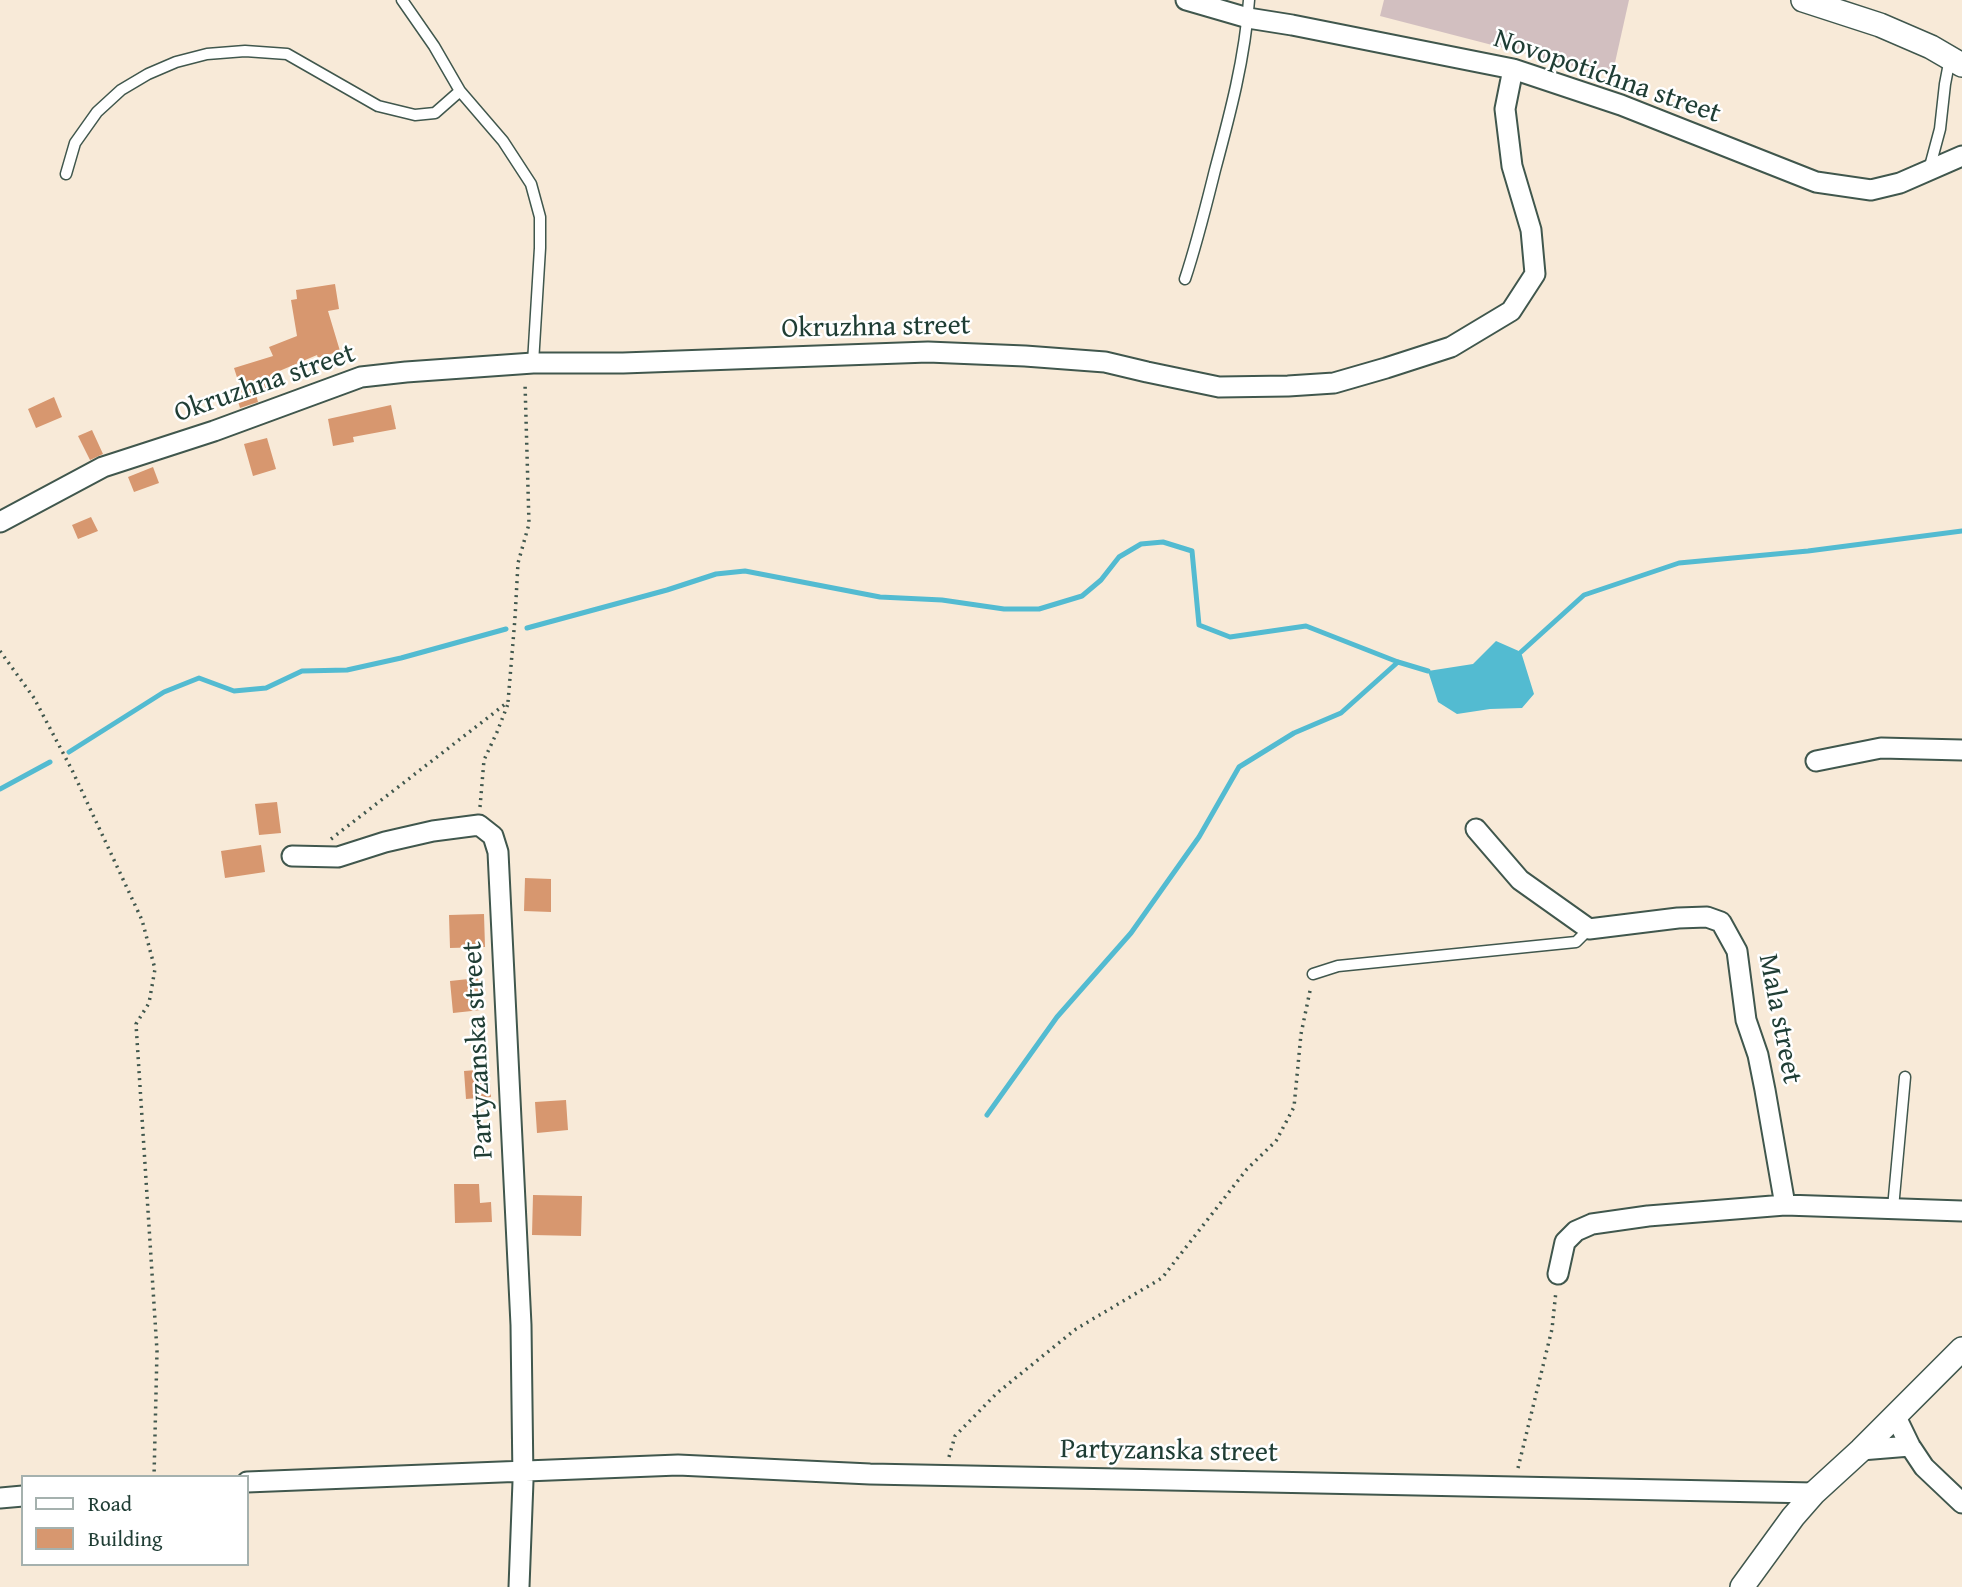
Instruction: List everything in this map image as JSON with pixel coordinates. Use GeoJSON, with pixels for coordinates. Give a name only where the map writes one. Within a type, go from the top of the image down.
{"type":"FeatureCollection","features":[{"type":"Feature","properties":{"kind":"street","name":"Novopotichna street"},"geometry":{"type":"LineString","coordinates":[[1186,0],[1248,9],[1292,25],[1513,69],[1621,105],[1816,182],[1871,190],[1900,183],[1962,156]]}},
{"type":"Feature","properties":{"kind":"street"},"geometry":{"type":"LineString","coordinates":[[1817,2],[1880,25],[1956,61]]}},
{"type":"Feature","properties":{"kind":"street","name":"Okruzhna street"},"geometry":{"type":"LineString","coordinates":[[0,522],[103,467],[214,431],[361,377],[406,372],[529,363],[623,363],[928,352],[1105,362],[1219,387],[1334,383],[1373,372],[1451,347],[1511,311],[1535,274],[1531,230],[1512,166],[1505,109],[1513,69]]}},
{"type":"Feature","properties":{"kind":"street"},"geometry":{"type":"LineString","coordinates":[[1816,761],[1881,748],[1962,750]]}},
{"type":"Feature","properties":{"kind":"street"},"geometry":{"type":"LineString","coordinates":[[292,856],[338,857],[433,831],[479,825]]}},
{"type":"Feature","properties":{"kind":"street","name":"Partyzanska street"},"geometry":{"type":"LineString","coordinates":[[479,825],[493,836],[498,852],[521,1325],[522,1470],[519,1587]]}},
{"type":"Feature","properties":{"kind":"street"},"geometry":{"type":"LineString","coordinates":[[1476,829],[1520,880],[1589,929]]}},
{"type":"Feature","properties":{"kind":"street","name":"Mala street"},"geometry":{"type":"LineString","coordinates":[[1589,929],[1678,918],[1707,917],[1721,922],[1737,951],[1746,1020],[1758,1055],[1786,1205]]}},
{"type":"Feature","properties":{"kind":"street"},"geometry":{"type":"LineString","coordinates":[[1558,1274],[1565,1242],[1576,1230],[1592,1224],[1648,1216],[1786,1205],[1962,1211]]}},
{"type":"Feature","properties":{"kind":"street"},"geometry":{"type":"LineString","coordinates":[[1742,1587],[1814,1493],[1962,1349]]}},
{"type":"Feature","properties":{"kind":"street"},"geometry":{"type":"LineString","coordinates":[[1895,1415],[1924,1467],[1962,1503]]}},
{"type":"Feature","properties":{"kind":"street"},"geometry":{"type":"LineString","coordinates":[[1861,1450],[1910,1446]]}},
{"type":"Feature","properties":{"kind":"street","name":"Partyzanska street"},"geometry":{"type":"LineString","coordinates":[[248,1482],[678,1465],[944,1476],[1814,1493]]}},
{"type":"Feature","properties":{"kind":"street"},"geometry":{"type":"LineString","coordinates":[[0,1497],[21,1496]]}},
{"type":"Feature","properties":{"kind":"lane"},"geometry":{"type":"LineString","coordinates":[[402,0],[460,91],[503,141],[531,184],[540,217],[540,248],[529,363]]}},
{"type":"Feature","properties":{"kind":"lane"},"geometry":{"type":"LineString","coordinates":[[1185,279],[1198,240],[1234,100],[1248,9]]}},
{"type":"Feature","properties":{"kind":"lane"},"geometry":{"type":"LineString","coordinates":[[66,174],[75,143],[97,112],[121,90],[176,62],[207,54],[245,51],[287,54],[379,106],[415,115],[435,113],[460,91]]}},
{"type":"Feature","properties":{"kind":"lane"},"geometry":{"type":"LineString","coordinates":[[1928,170],[1940,129],[1945,84],[1956,61]]}},
{"type":"Feature","properties":{"kind":"lane"},"geometry":{"type":"LineString","coordinates":[[1313,974],[1338,967],[1576,942],[1589,929]]}},
{"type":"Feature","properties":{"kind":"lane"},"geometry":{"type":"LineString","coordinates":[[1893,1208],[1905,1077]]}},
{"type":"Feature","properties":{"kind":"path"},"geometry":{"type":"LineString","coordinates":[[479,825],[484,760],[498,732],[508,702],[518,563],[529,524],[529,363]]}},
{"type":"Feature","properties":{"kind":"path"},"geometry":{"type":"LineString","coordinates":[[0,651],[34,698],[72,769],[142,920],[155,969],[149,1003],[136,1024],[157,1351],[154,1475]]}},
{"type":"Feature","properties":{"kind":"path"},"geometry":{"type":"LineString","coordinates":[[316,857],[336,834],[508,702]]}},
{"type":"Feature","properties":{"kind":"path"},"geometry":{"type":"LineString","coordinates":[[944,1476],[954,1436],[997,1392],[1076,1329],[1162,1278],[1247,1169],[1276,1141],[1294,1107],[1301,1034],[1313,974]]}},
{"type":"Feature","properties":{"kind":"path"},"geometry":{"type":"LineString","coordinates":[[1514,1487],[1552,1329],[1558,1274]]}},
{"type":"Feature","properties":{"kind":"shaded area"},"geometry":{"type":"Polygon","coordinates":[[[1384,0],[1629,0],[1612,76],[1380,16],[1384,0]]]}},
{"type":"Feature","properties":{"kind":"water"},"geometry":{"type":"Polygon","coordinates":[[[1496,641],[1521,652],[1534,694],[1522,708],[1457,714],[1438,702],[1428,671],[1473,664],[1496,641]]]}},
{"type":"Feature","properties":{"kind":"building"},"geometry":{"type":"Polygon","coordinates":[[[335,284],[339,309],[328,311],[340,351],[318,358],[317,355],[270,375],[273,386],[255,391],[258,402],[240,408],[236,395],[242,393],[234,368],[273,356],[269,347],[297,336],[291,300],[297,299],[296,290],[335,284]]]}},
{"type":"Feature","properties":{"kind":"building"},"geometry":{"type":"Polygon","coordinates":[[[54,397],[62,417],[36,428],[28,409],[54,397]]]}},
{"type":"Feature","properties":{"kind":"building"},"geometry":{"type":"Polygon","coordinates":[[[391,405],[396,429],[353,437],[354,442],[333,446],[328,419],[391,405]]]}},
{"type":"Feature","properties":{"kind":"building"},"geometry":{"type":"Polygon","coordinates":[[[92,430],[103,454],[90,460],[78,436],[92,430]]]}},
{"type":"Feature","properties":{"kind":"building"},"geometry":{"type":"Polygon","coordinates":[[[267,438],[276,469],[253,476],[244,444],[267,438]]]}},
{"type":"Feature","properties":{"kind":"building"},"geometry":{"type":"Polygon","coordinates":[[[153,467],[159,483],[134,492],[128,477],[153,467]]]}},
{"type":"Feature","properties":{"kind":"building"},"geometry":{"type":"Polygon","coordinates":[[[91,517],[98,531],[78,539],[72,525],[91,517]]]}},
{"type":"Feature","properties":{"kind":"building"},"geometry":{"type":"Polygon","coordinates":[[[277,802],[281,833],[259,835],[255,804],[277,802]]]}},
{"type":"Feature","properties":{"kind":"building"},"geometry":{"type":"Polygon","coordinates":[[[261,845],[265,872],[225,878],[221,851],[261,845]]]}},
{"type":"Feature","properties":{"kind":"building"},"geometry":{"type":"Polygon","coordinates":[[[525,878],[551,879],[551,912],[524,911],[525,878]]]}},
{"type":"Feature","properties":{"kind":"building"},"geometry":{"type":"Polygon","coordinates":[[[484,914],[485,947],[450,948],[449,915],[484,914]]]}},
{"type":"Feature","properties":{"kind":"building"},"geometry":{"type":"Polygon","coordinates":[[[478,978],[481,1010],[453,1013],[450,981],[478,978]]]}},
{"type":"Feature","properties":{"kind":"building"},"geometry":{"type":"Polygon","coordinates":[[[489,1069],[491,1097],[466,1099],[464,1071],[489,1069]]]}},
{"type":"Feature","properties":{"kind":"building"},"geometry":{"type":"Polygon","coordinates":[[[566,1100],[568,1130],[537,1133],[535,1102],[566,1100]]]}},
{"type":"Feature","properties":{"kind":"building"},"geometry":{"type":"Polygon","coordinates":[[[454,1184],[479,1184],[480,1203],[491,1202],[492,1222],[455,1223],[454,1184]]]}},
{"type":"Feature","properties":{"kind":"building"},"geometry":{"type":"Polygon","coordinates":[[[533,1195],[582,1196],[581,1236],[532,1235],[533,1195]]]}},
{"type":"Feature","properties":{"kind":"waterway"},"geometry":{"type":"LineString","coordinates":[[1521,652],[1584,595],[1679,563],[1808,551],[1962,531]]}},
{"type":"Feature","properties":{"kind":"waterway"},"geometry":{"type":"LineString","coordinates":[[527,628],[716,574],[745,571],[880,597],[942,600],[1004,609],[1039,609],[1082,596],[1101,580],[1119,557],[1141,544],[1163,542],[1192,551],[1199,625],[1230,637],[1306,626],[1428,671]]}},
{"type":"Feature","properties":{"kind":"waterway"},"geometry":{"type":"LineString","coordinates":[[69,752],[164,692],[199,678],[234,691],[266,688],[302,671],[347,670],[506,629]]}},
{"type":"Feature","properties":{"kind":"waterway"},"geometry":{"type":"LineString","coordinates":[[987,1115],[1057,1017],[1131,933],[1199,837],[1239,767],[1294,733],[1341,713],[1398,662]]}},
{"type":"Feature","properties":{"kind":"waterway"},"geometry":{"type":"LineString","coordinates":[[0,789],[50,762]]}}]}
